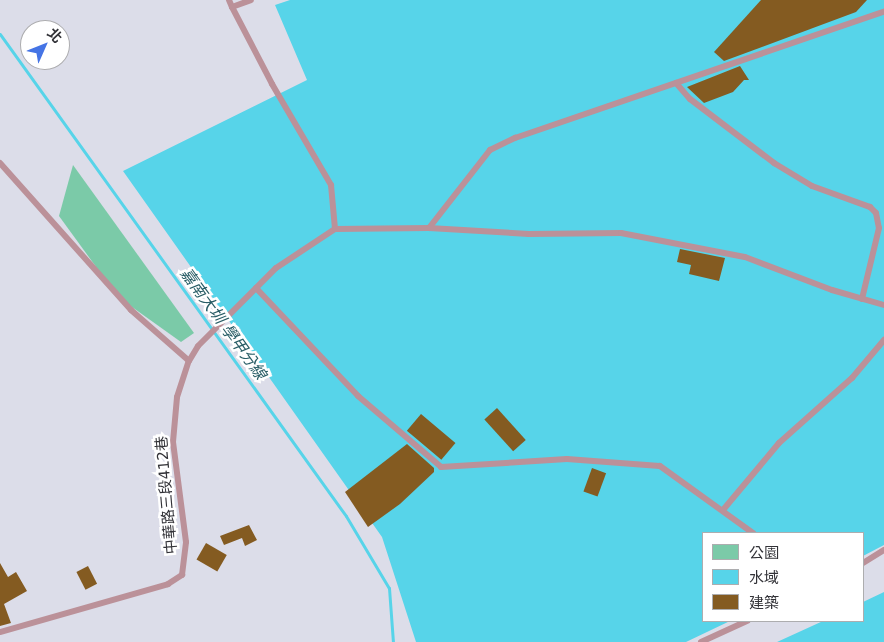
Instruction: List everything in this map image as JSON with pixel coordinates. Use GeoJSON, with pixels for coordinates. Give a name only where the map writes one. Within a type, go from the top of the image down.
{"type":"FeatureCollection","features":[{"type":"Feature","properties":{"kind":"lane"},"geometry":{"type":"LineString","coordinates":[[229,0],[272,84],[331,186],[335,229],[429,228],[529,234],[622,233],[745,257],[862,299],[884,305]]}},
{"type":"Feature","properties":{"kind":"lane"},"geometry":{"type":"LineString","coordinates":[[232,7],[251,0]]}},
{"type":"Feature","properties":{"kind":"lane"},"geometry":{"type":"LineString","coordinates":[[429,228],[490,150],[515,138],[884,12]]}},
{"type":"Feature","properties":{"kind":"lane"},"geometry":{"type":"LineString","coordinates":[[676,82],[690,98],[774,163],[812,186],[870,207],[876,213],[879,228],[862,299]]}},
{"type":"Feature","properties":{"kind":"lane"},"geometry":{"type":"LineString","coordinates":[[0,163],[131,310],[188,361]]}},
{"type":"Feature","properties":{"kind":"lane","name":"中華路三段412巷"},"geometry":{"type":"LineString","coordinates":[[0,632],[168,584],[182,575],[186,542],[173,442],[177,397],[188,361],[210,334],[256,288],[304,247],[335,229]]}},
{"type":"Feature","properties":{"kind":"lane"},"geometry":{"type":"LineString","coordinates":[[256,288],[358,396],[403,438],[442,467],[567,459],[660,466],[752,532]]}},
{"type":"Feature","properties":{"kind":"lane"},"geometry":{"type":"LineString","coordinates":[[723,510],[779,443],[852,378],[884,340]]}},
{"type":"Feature","properties":{"kind":"lane"},"geometry":{"type":"LineString","coordinates":[[864,562],[884,550]]}},
{"type":"Feature","properties":{"kind":"lane"},"geometry":{"type":"LineString","coordinates":[[701,642],[745,622]]}},
{"type":"Feature","properties":{"kind":"green space"},"geometry":{"type":"Polygon","coordinates":[[[73,165],[194,333],[181,342],[118,297],[59,216],[73,165]]]}},
{"type":"Feature","properties":{"kind":"water"},"geometry":{"type":"Polygon","coordinates":[[[290,0],[884,0],[884,545],[864,555],[864,532],[702,532],[702,622],[728,622],[686,642],[416,642],[382,537],[123,171],[307,80],[275,5],[290,0]]]}},
{"type":"Feature","properties":{"kind":"water"},"geometry":{"type":"Polygon","coordinates":[[[884,592],[884,642],[777,642],[821,622],[864,622],[864,602],[884,592]]]}},
{"type":"Feature","properties":{"kind":"building"},"geometry":{"type":"Polygon","coordinates":[[[761,0],[867,0],[856,12],[724,61],[714,52],[761,0]]]}},
{"type":"Feature","properties":{"kind":"building"},"geometry":{"type":"Polygon","coordinates":[[[740,66],[749,80],[744,80],[733,92],[704,103],[687,87],[740,66]]]}},
{"type":"Feature","properties":{"kind":"building"},"geometry":{"type":"Polygon","coordinates":[[[680,249],[725,258],[719,281],[689,274],[691,265],[677,262],[680,249]]]}},
{"type":"Feature","properties":{"kind":"building"},"geometry":{"type":"Polygon","coordinates":[[[497,408],[526,440],[513,451],[484,419],[497,408]]]}},
{"type":"Feature","properties":{"kind":"building"},"geometry":{"type":"Polygon","coordinates":[[[421,414],[455,443],[441,460],[407,431],[421,414]]]}},
{"type":"Feature","properties":{"kind":"building"},"geometry":{"type":"Polygon","coordinates":[[[407,444],[434,468],[434,472],[400,504],[368,527],[345,492],[407,444]]]}},
{"type":"Feature","properties":{"kind":"building"},"geometry":{"type":"Polygon","coordinates":[[[592,468],[606,473],[598,497],[583,491],[592,468]]]}},
{"type":"Feature","properties":{"kind":"building"},"geometry":{"type":"Polygon","coordinates":[[[249,525],[257,540],[245,546],[242,538],[224,545],[220,536],[249,525]]]}},
{"type":"Feature","properties":{"kind":"building"},"geometry":{"type":"Polygon","coordinates":[[[206,543],[227,555],[217,571],[196,559],[206,543]]]}},
{"type":"Feature","properties":{"kind":"building"},"geometry":{"type":"Polygon","coordinates":[[[0,563],[8,577],[16,572],[27,591],[4,604],[11,623],[0,626],[0,563]]]}},
{"type":"Feature","properties":{"kind":"building"},"geometry":{"type":"Polygon","coordinates":[[[88,566],[97,584],[85,590],[76,572],[88,566]]]}},
{"type":"Feature","properties":{"kind":"waterway","name":"嘉南大圳 學甲分線"},"geometry":{"type":"LineString","coordinates":[[0,34],[346,516],[389,588],[393,642]]}}]}
